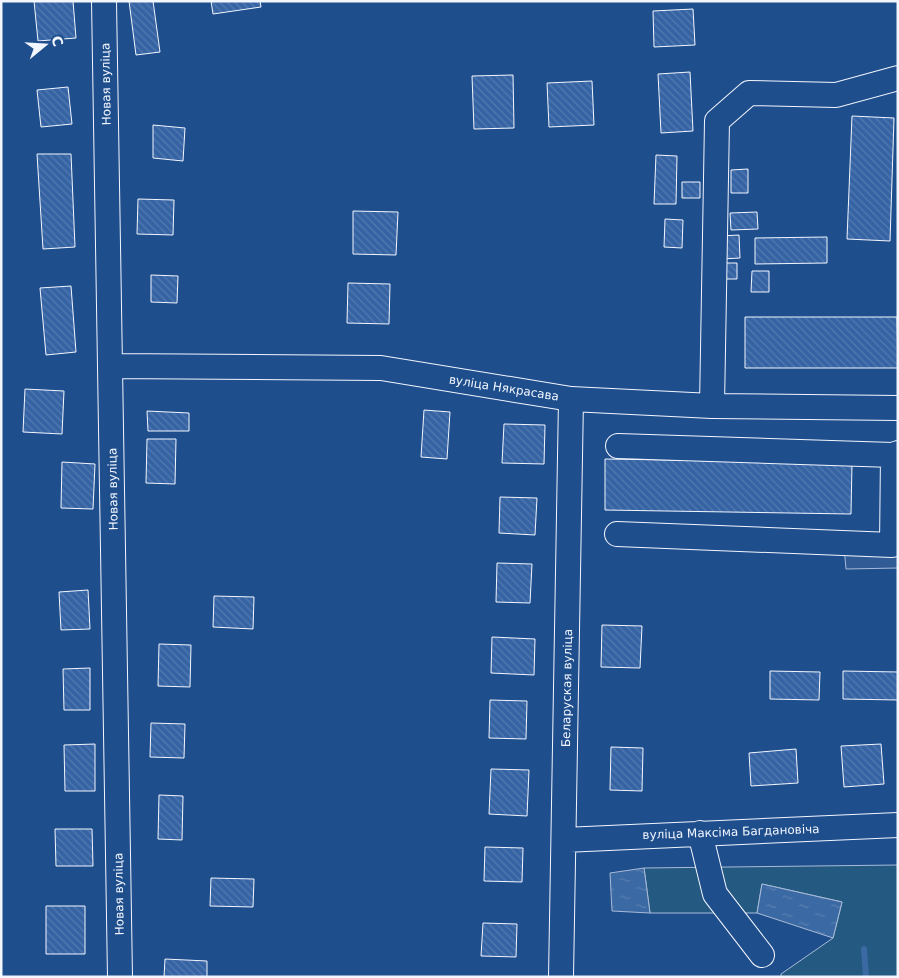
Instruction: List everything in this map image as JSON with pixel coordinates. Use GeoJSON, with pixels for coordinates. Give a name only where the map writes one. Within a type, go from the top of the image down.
{"type":"FeatureCollection","features":[{"type":"Feature","properties":{"kind":"street","name":"Новая вуліца"},"geometry":{"type":"LineString","coordinates":[[104,1],[120,977]]}},
{"type":"Feature","properties":{"kind":"street"},"geometry":{"type":"LineString","coordinates":[[712,406],[717,121],[748,93],[836,95],[898,78]]}},
{"type":"Feature","properties":{"kind":"street","name":"вуліца Някрасава"},"geometry":{"type":"LineString","coordinates":[[111,366],[381,368],[571,399],[712,406],[898,408]]}},
{"type":"Feature","properties":{"kind":"street","name":"Беларуская вуліца"},"geometry":{"type":"LineString","coordinates":[[561,977],[571,399]]}},
{"type":"Feature","properties":{"kind":"street"},"geometry":{"type":"LineString","coordinates":[[617,534],[892,545],[895,454],[618,446]]}},
{"type":"Feature","properties":{"kind":"street","name":"вуліца Максіма Багдановіча"},"geometry":{"type":"LineString","coordinates":[[564,840],[898,825]]}},
{"type":"Feature","properties":{"kind":"street"},"geometry":{"type":"LineString","coordinates":[[700,833],[715,894],[762,955]]}},
{"type":"Feature","properties":{"kind":"shaded area"},"geometry":{"type":"Polygon","coordinates":[[[879,444],[898,444],[898,568],[846,569],[843,536],[886,534],[879,444]]]}},
{"type":"Feature","properties":{"kind":"shaded area"},"geometry":{"type":"Polygon","coordinates":[[[898,865],[898,977],[781,977],[781,974],[833,938],[842,902],[762,884],[757,913],[650,913],[644,868],[898,865]]]}},
{"type":"Feature","properties":{"kind":"water"},"geometry":{"type":"Polygon","coordinates":[[[644,868],[650,913],[612,911],[610,873],[644,868]]]}},
{"type":"Feature","properties":{"kind":"water"},"geometry":{"type":"Polygon","coordinates":[[[762,884],[842,902],[833,938],[757,913],[762,884]]]}},
{"type":"Feature","properties":{"kind":"building"},"geometry":{"type":"Polygon","coordinates":[[[34,1],[73,1],[76,38],[38,41],[34,1]]]}},
{"type":"Feature","properties":{"kind":"building"},"geometry":{"type":"Polygon","coordinates":[[[129,1],[153,1],[160,52],[136,55],[129,1]]]}},
{"type":"Feature","properties":{"kind":"building"},"geometry":{"type":"Polygon","coordinates":[[[211,1],[260,1],[261,7],[213,14],[211,1]]]}},
{"type":"Feature","properties":{"kind":"building"},"geometry":{"type":"Polygon","coordinates":[[[693,9],[695,45],[654,47],[653,11],[693,9]]]}},
{"type":"Feature","properties":{"kind":"building"},"geometry":{"type":"Polygon","coordinates":[[[690,72],[693,131],[661,133],[658,74],[690,72]]]}},
{"type":"Feature","properties":{"kind":"building"},"geometry":{"type":"Polygon","coordinates":[[[513,75],[514,128],[474,129],[472,76],[513,75]]]}},
{"type":"Feature","properties":{"kind":"building"},"geometry":{"type":"Polygon","coordinates":[[[592,81],[594,125],[549,127],[547,83],[592,81]]]}},
{"type":"Feature","properties":{"kind":"building"},"geometry":{"type":"Polygon","coordinates":[[[68,87],[72,124],[41,127],[37,90],[68,87]]]}},
{"type":"Feature","properties":{"kind":"building"},"geometry":{"type":"Polygon","coordinates":[[[852,116],[894,118],[890,241],[847,239],[852,116]]]}},
{"type":"Feature","properties":{"kind":"building"},"geometry":{"type":"Polygon","coordinates":[[[153,125],[185,128],[183,161],[153,158],[153,125]]]}},
{"type":"Feature","properties":{"kind":"building"},"geometry":{"type":"Polygon","coordinates":[[[37,154],[71,154],[75,247],[43,249],[37,154]]]}},
{"type":"Feature","properties":{"kind":"building"},"geometry":{"type":"Polygon","coordinates":[[[656,155],[677,156],[676,204],[654,204],[656,155]]]}},
{"type":"Feature","properties":{"kind":"building"},"geometry":{"type":"Polygon","coordinates":[[[748,169],[748,193],[731,193],[731,170],[748,169]]]}},
{"type":"Feature","properties":{"kind":"building"},"geometry":{"type":"Polygon","coordinates":[[[682,182],[700,182],[700,198],[682,198],[682,182]]]}},
{"type":"Feature","properties":{"kind":"building"},"geometry":{"type":"Polygon","coordinates":[[[138,199],[174,200],[173,235],[137,234],[138,199]]]}},
{"type":"Feature","properties":{"kind":"building"},"geometry":{"type":"Polygon","coordinates":[[[353,211],[398,212],[396,255],[353,254],[353,211]]]}},
{"type":"Feature","properties":{"kind":"building"},"geometry":{"type":"Polygon","coordinates":[[[757,212],[758,229],[731,230],[730,213],[757,212]]]}},
{"type":"Feature","properties":{"kind":"building"},"geometry":{"type":"Polygon","coordinates":[[[665,219],[683,220],[682,248],[664,247],[665,219]]]}},
{"type":"Feature","properties":{"kind":"building"},"geometry":{"type":"Polygon","coordinates":[[[739,235],[740,258],[721,259],[720,236],[739,235]]]}},
{"type":"Feature","properties":{"kind":"building"},"geometry":{"type":"Polygon","coordinates":[[[827,237],[827,263],[755,264],[755,238],[827,237]]]}},
{"type":"Feature","properties":{"kind":"building"},"geometry":{"type":"Polygon","coordinates":[[[721,263],[737,263],[737,279],[721,279],[721,263]]]}},
{"type":"Feature","properties":{"kind":"building"},"geometry":{"type":"Polygon","coordinates":[[[752,271],[769,271],[769,292],[751,292],[752,271]]]}},
{"type":"Feature","properties":{"kind":"building"},"geometry":{"type":"Polygon","coordinates":[[[151,275],[178,276],[177,303],[151,302],[151,275]]]}},
{"type":"Feature","properties":{"kind":"building"},"geometry":{"type":"Polygon","coordinates":[[[348,283],[390,284],[389,324],[347,323],[348,283]]]}},
{"type":"Feature","properties":{"kind":"building"},"geometry":{"type":"Polygon","coordinates":[[[71,286],[76,352],[46,355],[40,288],[71,286]]]}},
{"type":"Feature","properties":{"kind":"building"},"geometry":{"type":"Polygon","coordinates":[[[745,317],[897,317],[898,368],[745,368],[745,317]]]}},
{"type":"Feature","properties":{"kind":"building"},"geometry":{"type":"Polygon","coordinates":[[[25,389],[64,391],[62,434],[23,432],[25,389]]]}},
{"type":"Feature","properties":{"kind":"building"},"geometry":{"type":"Polygon","coordinates":[[[424,410],[450,412],[447,459],[421,457],[424,410]]]}},
{"type":"Feature","properties":{"kind":"building"},"geometry":{"type":"Polygon","coordinates":[[[147,411],[189,413],[189,431],[148,431],[147,411]]]}},
{"type":"Feature","properties":{"kind":"building"},"geometry":{"type":"Polygon","coordinates":[[[504,424],[545,425],[544,464],[502,463],[504,424]]]}},
{"type":"Feature","properties":{"kind":"building"},"geometry":{"type":"Polygon","coordinates":[[[147,439],[176,439],[175,484],[146,483],[147,439]]]}},
{"type":"Feature","properties":{"kind":"building"},"geometry":{"type":"Polygon","coordinates":[[[605,459],[852,463],[851,514],[605,510],[605,459]]]}},
{"type":"Feature","properties":{"kind":"building"},"geometry":{"type":"Polygon","coordinates":[[[62,462],[95,464],[93,509],[61,508],[62,462]]]}},
{"type":"Feature","properties":{"kind":"building"},"geometry":{"type":"Polygon","coordinates":[[[500,497],[537,498],[535,535],[499,533],[500,497]]]}},
{"type":"Feature","properties":{"kind":"building"},"geometry":{"type":"Polygon","coordinates":[[[497,563],[532,564],[530,603],[496,602],[497,563]]]}},
{"type":"Feature","properties":{"kind":"building"},"geometry":{"type":"Polygon","coordinates":[[[88,590],[90,629],[61,630],[59,592],[88,590]]]}},
{"type":"Feature","properties":{"kind":"building"},"geometry":{"type":"Polygon","coordinates":[[[214,596],[254,597],[253,629],[213,627],[214,596]]]}},
{"type":"Feature","properties":{"kind":"building"},"geometry":{"type":"Polygon","coordinates":[[[602,625],[642,626],[640,668],[601,667],[602,625]]]}},
{"type":"Feature","properties":{"kind":"building"},"geometry":{"type":"Polygon","coordinates":[[[492,637],[535,639],[534,675],[491,673],[492,637]]]}},
{"type":"Feature","properties":{"kind":"building"},"geometry":{"type":"Polygon","coordinates":[[[159,644],[191,645],[190,687],[158,686],[159,644]]]}},
{"type":"Feature","properties":{"kind":"building"},"geometry":{"type":"Polygon","coordinates":[[[90,668],[90,710],[64,710],[63,669],[90,668]]]}},
{"type":"Feature","properties":{"kind":"building"},"geometry":{"type":"Polygon","coordinates":[[[770,671],[820,672],[819,700],[770,699],[770,671]]]}},
{"type":"Feature","properties":{"kind":"building"},"geometry":{"type":"Polygon","coordinates":[[[843,671],[898,672],[898,700],[843,699],[843,671]]]}},
{"type":"Feature","properties":{"kind":"building"},"geometry":{"type":"Polygon","coordinates":[[[490,700],[527,701],[526,739],[489,738],[490,700]]]}},
{"type":"Feature","properties":{"kind":"building"},"geometry":{"type":"Polygon","coordinates":[[[151,723],[185,724],[184,758],[150,757],[151,723]]]}},
{"type":"Feature","properties":{"kind":"building"},"geometry":{"type":"Polygon","coordinates":[[[95,744],[95,791],[65,791],[64,745],[95,744]]]}},
{"type":"Feature","properties":{"kind":"building"},"geometry":{"type":"Polygon","coordinates":[[[881,744],[884,784],[844,787],[841,746],[881,744]]]}},
{"type":"Feature","properties":{"kind":"building"},"geometry":{"type":"Polygon","coordinates":[[[611,747],[643,748],[642,791],[610,790],[611,747]]]}},
{"type":"Feature","properties":{"kind":"building"},"geometry":{"type":"Polygon","coordinates":[[[796,749],[798,783],[751,786],[749,753],[796,749]]]}},
{"type":"Feature","properties":{"kind":"building"},"geometry":{"type":"Polygon","coordinates":[[[491,769],[529,770],[527,816],[489,814],[491,769]]]}},
{"type":"Feature","properties":{"kind":"building"},"geometry":{"type":"Polygon","coordinates":[[[159,795],[183,796],[182,840],[158,839],[159,795]]]}},
{"type":"Feature","properties":{"kind":"building"},"geometry":{"type":"Polygon","coordinates":[[[55,829],[92,829],[93,866],[56,866],[55,829]]]}},
{"type":"Feature","properties":{"kind":"building"},"geometry":{"type":"Polygon","coordinates":[[[485,847],[523,848],[522,882],[484,881],[485,847]]]}},
{"type":"Feature","properties":{"kind":"building"},"geometry":{"type":"Polygon","coordinates":[[[211,878],[254,879],[253,907],[210,906],[211,878]]]}},
{"type":"Feature","properties":{"kind":"building"},"geometry":{"type":"Polygon","coordinates":[[[46,906],[85,906],[85,954],[46,954],[46,906]]]}},
{"type":"Feature","properties":{"kind":"building"},"geometry":{"type":"Polygon","coordinates":[[[483,923],[517,924],[516,957],[481,956],[483,923]]]}},
{"type":"Feature","properties":{"kind":"building"},"geometry":{"type":"Polygon","coordinates":[[[165,959],[207,961],[207,977],[164,977],[165,959]]]}},
{"type":"Feature","properties":{"kind":"waterway"},"geometry":{"type":"LineString","coordinates":[[864,949],[866,977]]}}]}
